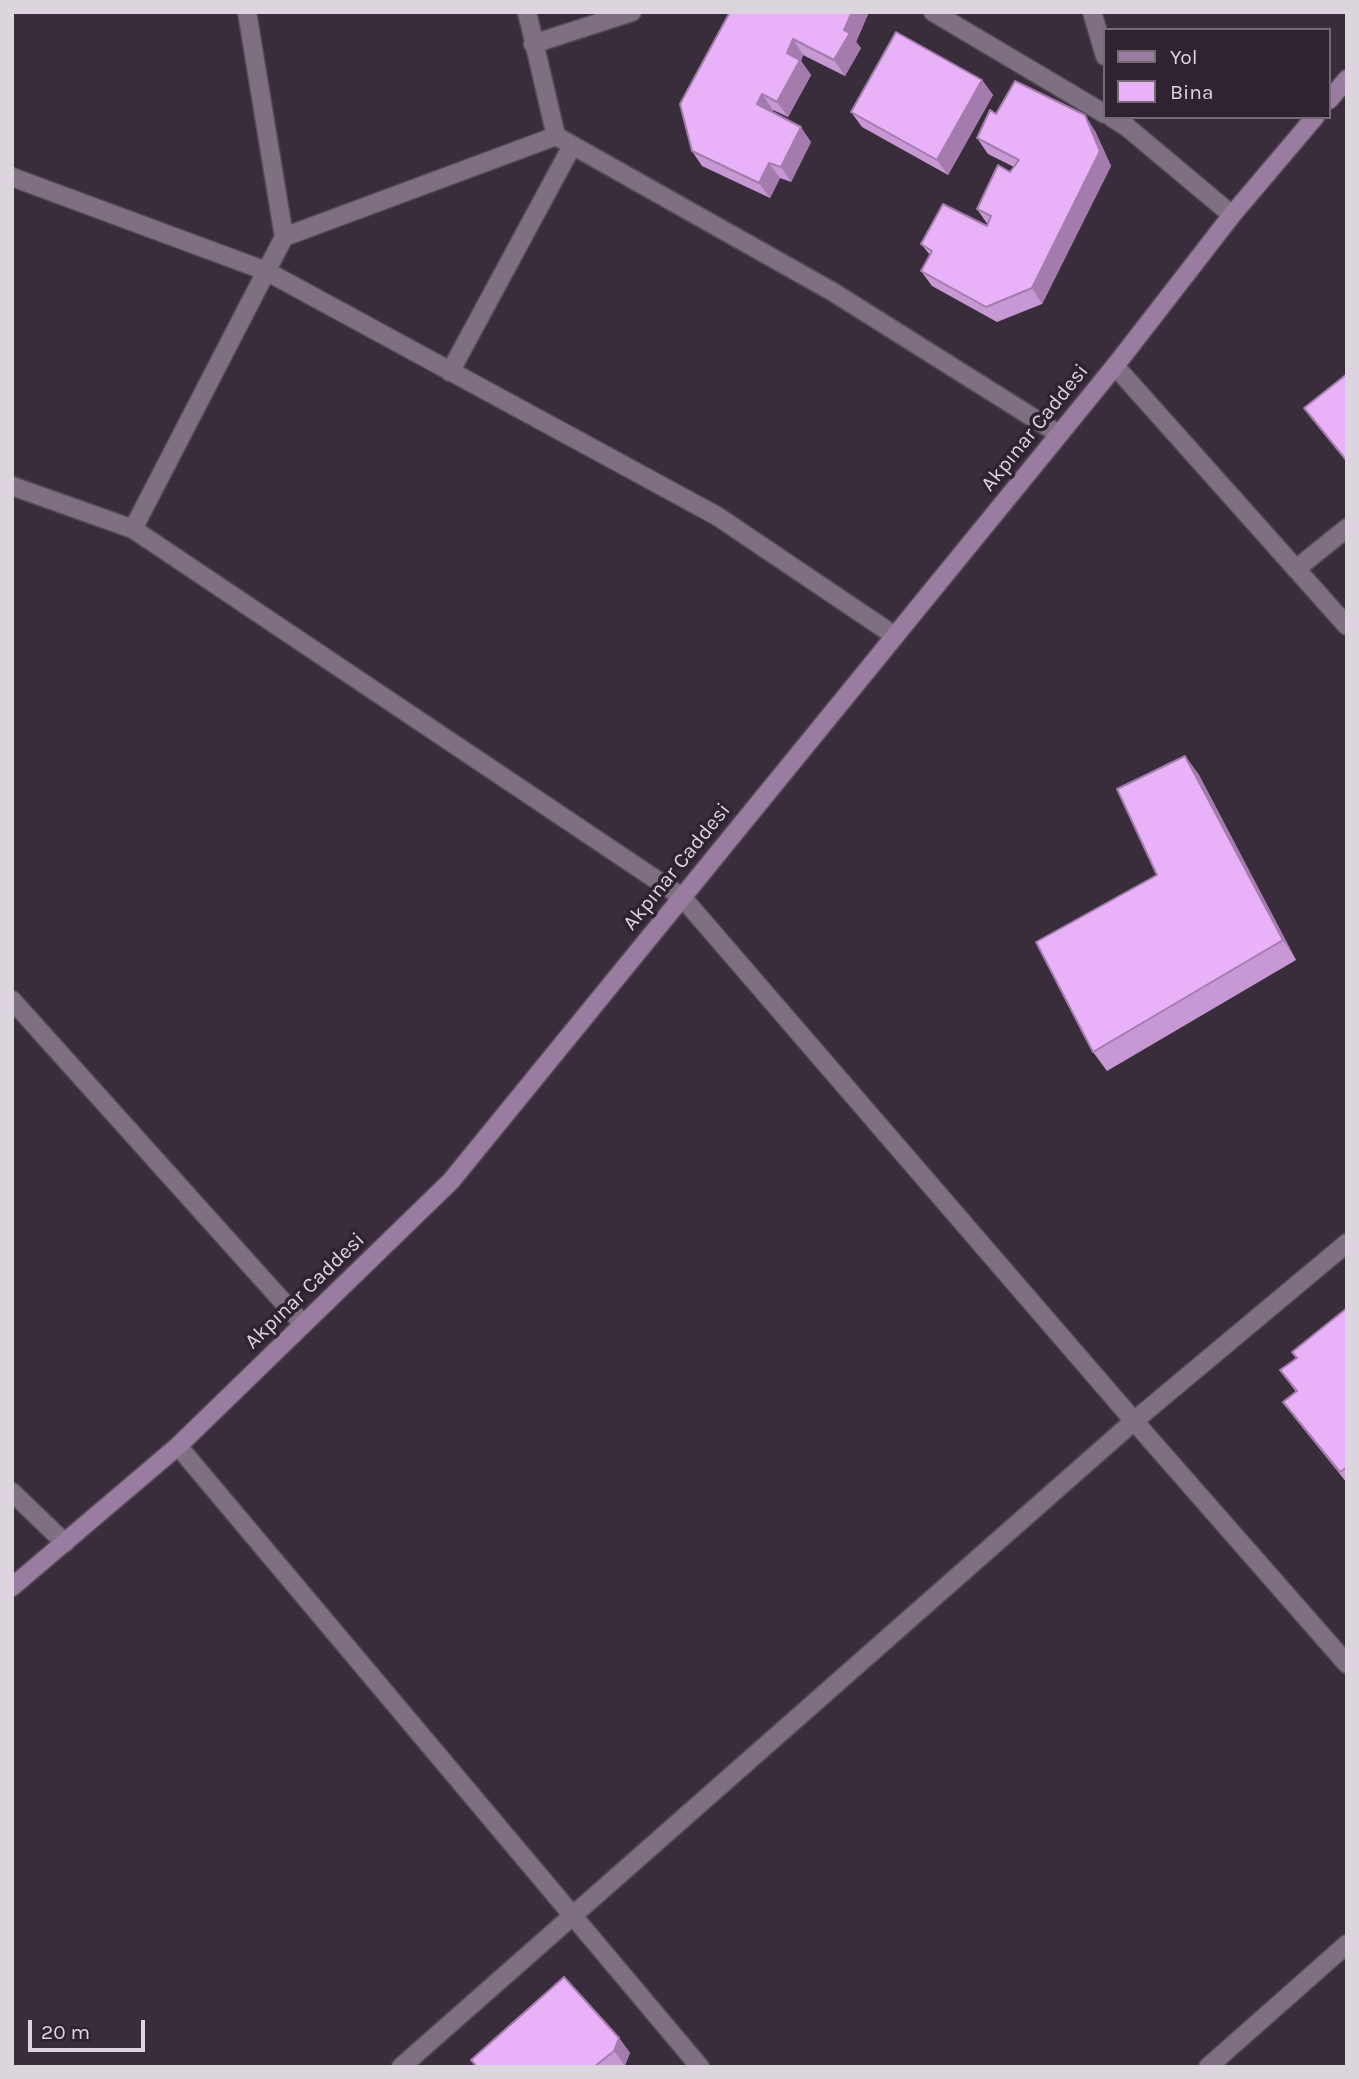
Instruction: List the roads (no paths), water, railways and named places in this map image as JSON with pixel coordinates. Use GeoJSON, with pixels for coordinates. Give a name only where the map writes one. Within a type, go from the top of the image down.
{"type":"FeatureCollection","features":[{"type":"Feature","properties":{"kind":"street"},"geometry":{"type":"LineString","coordinates":[[133,529],[284,237],[247,12]]}},
{"type":"Feature","properties":{"kind":"street"},"geometry":{"type":"LineString","coordinates":[[527,12],[556,136],[834,292],[1059,434]]}},
{"type":"Feature","properties":{"kind":"street"},"geometry":{"type":"LineString","coordinates":[[533,44],[632,12]]}},
{"type":"Feature","properties":{"kind":"street"},"geometry":{"type":"LineString","coordinates":[[933,12],[1104,113]]}},
{"type":"Feature","properties":{"kind":"street"},"geometry":{"type":"LineString","coordinates":[[1092,12],[1104,53]]}},
{"type":"Feature","properties":{"kind":"street"},"geometry":{"type":"LineString","coordinates":[[1331,98],[1347,79]]}},
{"type":"Feature","properties":{"kind":"street","name":"Akpınar Caddesi"},"geometry":{"type":"LineString","coordinates":[[12,1587],[178,1446],[451,1181],[1115,366],[1232,215],[1313,119]]}},
{"type":"Feature","properties":{"kind":"street"},"geometry":{"type":"LineString","coordinates":[[1125,122],[1232,215]]}},
{"type":"Feature","properties":{"kind":"street"},"geometry":{"type":"LineString","coordinates":[[284,237],[556,136]]}},
{"type":"Feature","properties":{"kind":"street"},"geometry":{"type":"LineString","coordinates":[[450,372],[572,146]]}},
{"type":"Feature","properties":{"kind":"street"},"geometry":{"type":"LineString","coordinates":[[12,177],[266,271],[717,516],[895,636]]}},
{"type":"Feature","properties":{"kind":"street"},"geometry":{"type":"LineString","coordinates":[[1115,366],[1347,626]]}},
{"type":"Feature","properties":{"kind":"street"},"geometry":{"type":"LineString","coordinates":[[12,486],[133,529],[682,897],[1347,1664]]}},
{"type":"Feature","properties":{"kind":"street"},"geometry":{"type":"LineString","coordinates":[[1296,569],[1347,528]]}},
{"type":"Feature","properties":{"kind":"street"},"geometry":{"type":"LineString","coordinates":[[12,1000],[303,1324]]}},
{"type":"Feature","properties":{"kind":"street"},"geometry":{"type":"LineString","coordinates":[[401,2067],[1134,1421],[1347,1244]]}},
{"type":"Feature","properties":{"kind":"street"},"geometry":{"type":"LineString","coordinates":[[178,1446],[699,2067]]}},
{"type":"Feature","properties":{"kind":"street"},"geometry":{"type":"LineString","coordinates":[[12,1492],[65,1543]]}},
{"type":"Feature","properties":{"kind":"street"},"geometry":{"type":"LineString","coordinates":[[1208,2067],[1347,1944]]}}]}
